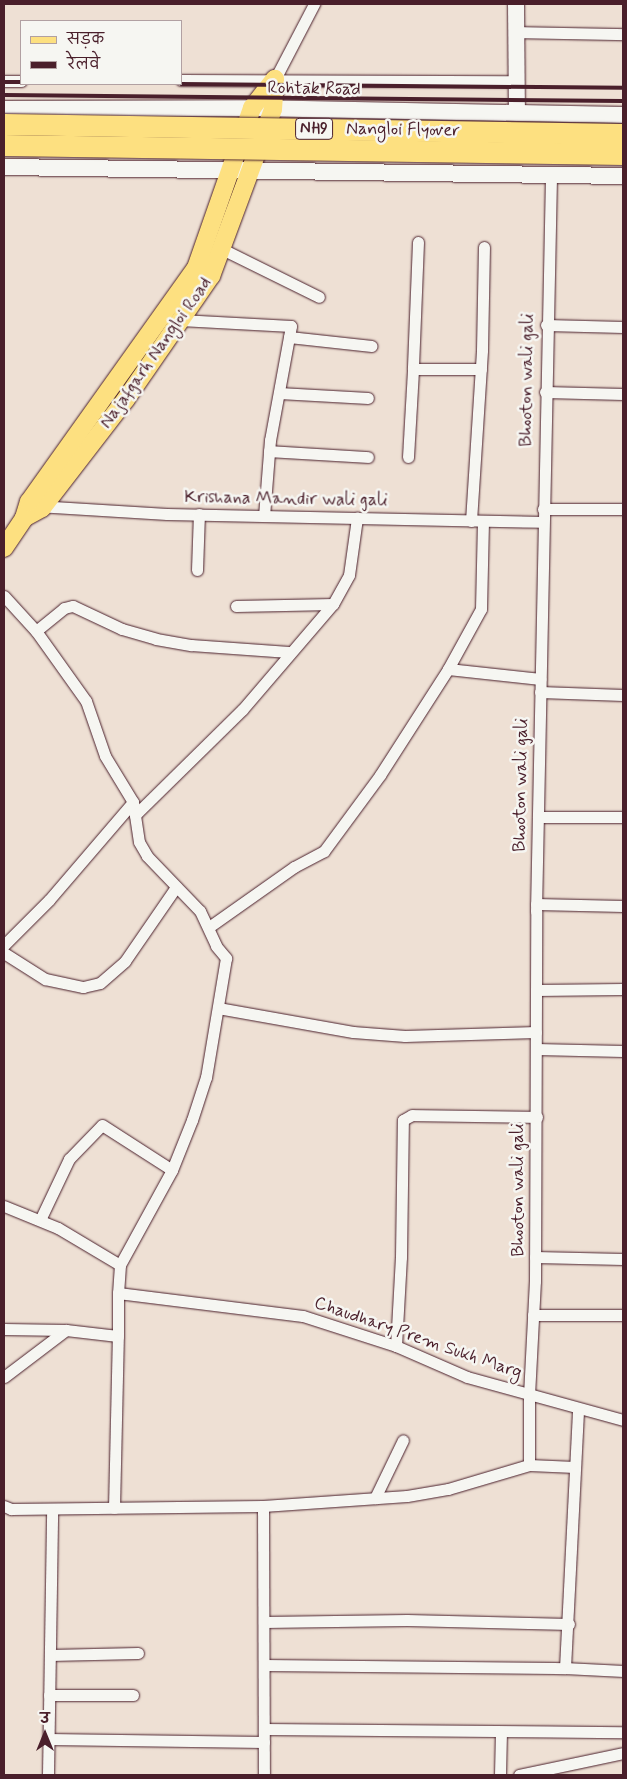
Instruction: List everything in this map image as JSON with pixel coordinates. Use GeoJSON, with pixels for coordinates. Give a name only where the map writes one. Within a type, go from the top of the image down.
{"type":"FeatureCollection","features":[{"type":"Feature","properties":{"kind":"highway","name":"Nangloi Flyover"},"geometry":{"type":"LineString","coordinates":[[4,124],[623,134]]}},
{"type":"Feature","properties":{"kind":"highway","name":"Nangloi Flyover"},"geometry":{"type":"LineString","coordinates":[[4,145],[623,154]]}},
{"type":"Feature","properties":{"kind":"main road"},"geometry":{"type":"LineString","coordinates":[[4,548],[196,268],[252,108],[275,79]]}},
{"type":"Feature","properties":{"kind":"main road","name":"Najafgarh Nangloi Road"},"geometry":{"type":"LineString","coordinates":[[32,509],[126,399],[211,276],[252,171],[273,109],[275,79]]}},
{"type":"Feature","properties":{"kind":"street"},"geometry":{"type":"LineString","coordinates":[[275,79],[314,4]]}},
{"type":"Feature","properties":{"kind":"street"},"geometry":{"type":"LineString","coordinates":[[516,4],[517,113]]}},
{"type":"Feature","properties":{"kind":"street"},"geometry":{"type":"LineString","coordinates":[[517,32],[623,34]]}},
{"type":"Feature","properties":{"kind":"street"},"geometry":{"type":"LineString","coordinates":[[182,80],[275,79],[517,82]]}},
{"type":"Feature","properties":{"kind":"street"},"geometry":{"type":"LineString","coordinates":[[4,81],[20,81]]}},
{"type":"Feature","properties":{"kind":"street","name":"Rohtak Road"},"geometry":{"type":"LineString","coordinates":[[4,109],[252,108],[623,115]]}},
{"type":"Feature","properties":{"kind":"street"},"geometry":{"type":"LineString","coordinates":[[4,167],[623,176]]}},
{"type":"Feature","properties":{"kind":"street","name":"Bhooton wali gali"},"geometry":{"type":"LineString","coordinates":[[529,1464],[529,1395],[535,1257],[537,1116],[536,904],[546,325],[551,175]]}},
{"type":"Feature","properties":{"kind":"street"},"geometry":{"type":"LineString","coordinates":[[408,457],[418,242]]}},
{"type":"Feature","properties":{"kind":"street"},"geometry":{"type":"LineString","coordinates":[[209,927],[294,866],[324,851],[448,669],[481,609],[477,521],[484,247]]}},
{"type":"Feature","properties":{"kind":"street"},"geometry":{"type":"LineString","coordinates":[[222,249],[319,297]]}},
{"type":"Feature","properties":{"kind":"street"},"geometry":{"type":"LineString","coordinates":[[180,320],[289,324],[290,337],[269,451],[264,516]]}},
{"type":"Feature","properties":{"kind":"street"},"geometry":{"type":"LineString","coordinates":[[546,325],[623,327]]}},
{"type":"Feature","properties":{"kind":"street"},"geometry":{"type":"LineString","coordinates":[[290,337],[372,346]]}},
{"type":"Feature","properties":{"kind":"street"},"geometry":{"type":"LineString","coordinates":[[412,370],[481,370]]}},
{"type":"Feature","properties":{"kind":"street"},"geometry":{"type":"LineString","coordinates":[[545,392],[623,394]]}},
{"type":"Feature","properties":{"kind":"street"},"geometry":{"type":"LineString","coordinates":[[279,393],[368,398]]}},
{"type":"Feature","properties":{"kind":"street"},"geometry":{"type":"LineString","coordinates":[[269,451],[368,457]]}},
{"type":"Feature","properties":{"kind":"street","name":"Krishana Mandir wali gali"},"geometry":{"type":"LineString","coordinates":[[32,509],[543,522]]}},
{"type":"Feature","properties":{"kind":"street"},"geometry":{"type":"LineString","coordinates":[[543,509],[623,509]]}},
{"type":"Feature","properties":{"kind":"street"},"geometry":{"type":"LineString","coordinates":[[197,570],[199,514]]}},
{"type":"Feature","properties":{"kind":"street"},"geometry":{"type":"LineString","coordinates":[[135,815],[242,710],[289,652],[333,604],[349,575],[357,518]]}},
{"type":"Feature","properties":{"kind":"street"},"geometry":{"type":"LineString","coordinates":[[4,596],[36,631],[86,701],[105,756],[133,802],[139,842],[147,856],[200,911],[209,927],[216,946],[226,958],[206,1077],[172,1170],[120,1265],[114,1508]]}},
{"type":"Feature","properties":{"kind":"street"},"geometry":{"type":"LineString","coordinates":[[236,606],[333,604]]}},
{"type":"Feature","properties":{"kind":"street"},"geometry":{"type":"LineString","coordinates":[[36,631],[64,608],[73,606],[122,628],[156,638],[191,645],[289,652]]}},
{"type":"Feature","properties":{"kind":"street"},"geometry":{"type":"LineString","coordinates":[[448,669],[540,678]]}},
{"type":"Feature","properties":{"kind":"street"},"geometry":{"type":"LineString","coordinates":[[540,692],[623,695]]}},
{"type":"Feature","properties":{"kind":"street"},"geometry":{"type":"LineString","coordinates":[[4,945],[49,900],[133,802]]}},
{"type":"Feature","properties":{"kind":"street"},"geometry":{"type":"LineString","coordinates":[[538,816],[623,817]]}},
{"type":"Feature","properties":{"kind":"street"},"geometry":{"type":"LineString","coordinates":[[4,953],[45,979],[83,987],[100,983],[125,961],[176,887]]}},
{"type":"Feature","properties":{"kind":"street"},"geometry":{"type":"LineString","coordinates":[[536,904],[623,906]]}},
{"type":"Feature","properties":{"kind":"street"},"geometry":{"type":"LineString","coordinates":[[536,990],[623,989]]}},
{"type":"Feature","properties":{"kind":"street"},"geometry":{"type":"LineString","coordinates":[[218,1008],[353,1032],[405,1036],[536,1032]]}},
{"type":"Feature","properties":{"kind":"street"},"geometry":{"type":"LineString","coordinates":[[536,1049],[623,1051]]}},
{"type":"Feature","properties":{"kind":"street"},"geometry":{"type":"LineString","coordinates":[[396,1346],[401,1257],[403,1120],[412,1114],[537,1116]]}},
{"type":"Feature","properties":{"kind":"street"},"geometry":{"type":"LineString","coordinates":[[40,1220],[69,1159],[102,1125],[172,1170]]}},
{"type":"Feature","properties":{"kind":"street"},"geometry":{"type":"LineString","coordinates":[[4,1206],[40,1220],[120,1265]]}},
{"type":"Feature","properties":{"kind":"street"},"geometry":{"type":"LineString","coordinates":[[535,1257],[623,1259]]}},
{"type":"Feature","properties":{"kind":"street","name":"Chaudhary Prem Sukh Marg"},"geometry":{"type":"LineString","coordinates":[[118,1293],[303,1316],[396,1346],[467,1377],[623,1420]]}},
{"type":"Feature","properties":{"kind":"street"},"geometry":{"type":"LineString","coordinates":[[533,1315],[623,1315]]}},
{"type":"Feature","properties":{"kind":"street"},"geometry":{"type":"LineString","coordinates":[[4,1329],[66,1330],[118,1336]]}},
{"type":"Feature","properties":{"kind":"street"},"geometry":{"type":"LineString","coordinates":[[4,1377],[66,1330]]}},
{"type":"Feature","properties":{"kind":"street"},"geometry":{"type":"LineString","coordinates":[[565,1668],[569,1624],[578,1409]]}},
{"type":"Feature","properties":{"kind":"street"},"geometry":{"type":"LineString","coordinates":[[375,1498],[403,1440]]}},
{"type":"Feature","properties":{"kind":"street"},"geometry":{"type":"LineString","coordinates":[[4,1506],[11,1509],[52,1509],[263,1506],[375,1498],[448,1489],[529,1464],[576,1467]]}},
{"type":"Feature","properties":{"kind":"street"},"geometry":{"type":"LineString","coordinates":[[263,1506],[264,1775]]}},
{"type":"Feature","properties":{"kind":"street"},"geometry":{"type":"LineString","coordinates":[[48,1775],[52,1509]]}},
{"type":"Feature","properties":{"kind":"street"},"geometry":{"type":"LineString","coordinates":[[264,1622],[407,1620],[569,1624]]}},
{"type":"Feature","properties":{"kind":"street"},"geometry":{"type":"LineString","coordinates":[[50,1655],[138,1653]]}},
{"type":"Feature","properties":{"kind":"street"},"geometry":{"type":"LineString","coordinates":[[264,1665],[565,1668],[623,1671]]}},
{"type":"Feature","properties":{"kind":"street"},"geometry":{"type":"LineString","coordinates":[[49,1695],[133,1695]]}},
{"type":"Feature","properties":{"kind":"street"},"geometry":{"type":"LineString","coordinates":[[264,1729],[623,1732]]}},
{"type":"Feature","properties":{"kind":"street"},"geometry":{"type":"LineString","coordinates":[[500,1775],[502,1732]]}},
{"type":"Feature","properties":{"kind":"street"},"geometry":{"type":"LineString","coordinates":[[48,1739],[264,1742]]}},
{"type":"Feature","properties":{"kind":"street"},"geometry":{"type":"LineString","coordinates":[[519,1775],[623,1753]]}},
{"type":"Feature","properties":{"kind":"railway"},"geometry":{"type":"LineString","coordinates":[[4,82],[20,82]]}},
{"type":"Feature","properties":{"kind":"railway"},"geometry":{"type":"LineString","coordinates":[[182,84],[623,88]]}},
{"type":"Feature","properties":{"kind":"railway"},"geometry":{"type":"LineString","coordinates":[[4,95],[623,101]]}}]}
